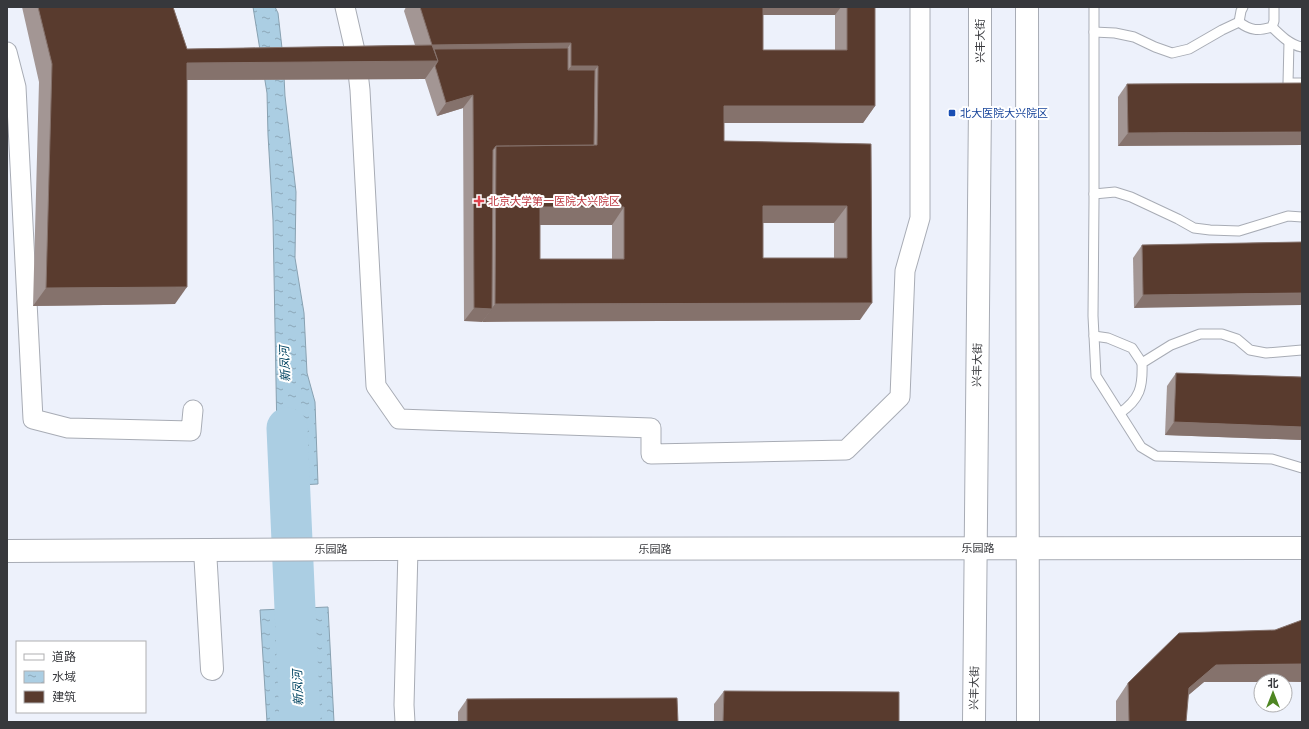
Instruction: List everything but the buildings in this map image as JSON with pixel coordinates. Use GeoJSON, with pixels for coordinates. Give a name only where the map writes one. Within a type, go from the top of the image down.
{"type":"FeatureCollection","features":[{"type":"Feature","properties":{"kind":"main road","name":"兴丰大街"},"geometry":{"type":"LineString","coordinates":[[974,722],[980,7]]}},
{"type":"Feature","properties":{"kind":"main road"},"geometry":{"type":"LineString","coordinates":[[1028,7],[1028,722]]}},
{"type":"Feature","properties":{"kind":"main road","name":"乐园路"},"geometry":{"type":"LineString","coordinates":[[7,551],[1302,548]]}},
{"type":"Feature","properties":{"kind":"main road"},"geometry":{"type":"LineString","coordinates":[[205,550],[212,669]]}},
{"type":"Feature","properties":{"kind":"street"},"geometry":{"type":"LineString","coordinates":[[345,7],[356,56],[361,97],[376,386],[399,419],[652,428],[652,454],[846,450],[900,397],[905,271],[920,218],[920,7]]}},
{"type":"Feature","properties":{"kind":"street"},"geometry":{"type":"LineString","coordinates":[[7,52],[16,87],[33,419],[68,428],[191,431],[193,410]]}},
{"type":"Feature","properties":{"kind":"street"},"geometry":{"type":"LineString","coordinates":[[405,722],[404,705],[408,549]]}},
{"type":"Feature","properties":{"kind":"lane"},"geometry":{"type":"LineString","coordinates":[[1094,7],[1093,316],[1096,376],[1141,447],[1156,456],[1272,459],[1302,468]]}},
{"type":"Feature","properties":{"kind":"lane"},"geometry":{"type":"LineString","coordinates":[[1239,22],[1240,11],[1243,7]]}},
{"type":"Feature","properties":{"kind":"lane"},"geometry":{"type":"LineString","coordinates":[[1272,27],[1274,21],[1274,7]]}},
{"type":"Feature","properties":{"kind":"lane"},"geometry":{"type":"LineString","coordinates":[[1094,32],[1115,33],[1134,38],[1172,53],[1189,49],[1239,22]]}},
{"type":"Feature","properties":{"kind":"lane"},"geometry":{"type":"LineString","coordinates":[[1239,22],[1250,29],[1272,27]]}},
{"type":"Feature","properties":{"kind":"lane"},"geometry":{"type":"LineString","coordinates":[[1272,27],[1289,42],[1302,47]]}},
{"type":"Feature","properties":{"kind":"lane"},"geometry":{"type":"LineString","coordinates":[[1289,42],[1288,83],[1302,83]]}},
{"type":"Feature","properties":{"kind":"lane"},"geometry":{"type":"LineString","coordinates":[[1094,194],[1115,192],[1178,219],[1194,228],[1210,230],[1239,231],[1288,216],[1302,217]]}},
{"type":"Feature","properties":{"kind":"lane"},"geometry":{"type":"LineString","coordinates":[[1142,363],[1171,345],[1200,334],[1222,334],[1237,339],[1250,350],[1266,353],[1302,350]]}},
{"type":"Feature","properties":{"kind":"lane"},"geometry":{"type":"LineString","coordinates":[[1094,336],[1108,338],[1132,348],[1142,363],[1143,379],[1136,399],[1130,406],[1120,413]]}},
{"type":"Feature","properties":{"kind":"water"},"geometry":{"type":"Polygon","coordinates":[[[253,7],[275,7],[278,13],[283,57],[285,96],[296,192],[295,258],[304,313],[307,373],[315,402],[318,484],[282,486],[282,467],[277,436],[273,220],[267,93],[253,7]]]}},
{"type":"Feature","properties":{"kind":"water"},"geometry":{"type":"Polygon","coordinates":[[[328,607],[334,722],[267,722],[260,610],[328,607]]]}},
{"type":"Feature","properties":{"kind":"waterway","name":"新凤河"},"geometry":{"type":"LineString","coordinates":[[287,428],[300,722]]}},
{"type":"Feature","properties":{"kind":"place","name":"北大医院大兴院区"},"geometry":{"type":"Point","coordinates":[952,113]}},
{"type":"Feature","properties":{"kind":"place","name":"北京大学第一医院大兴院区"},"geometry":{"type":"Point","coordinates":[479,201]}}]}
